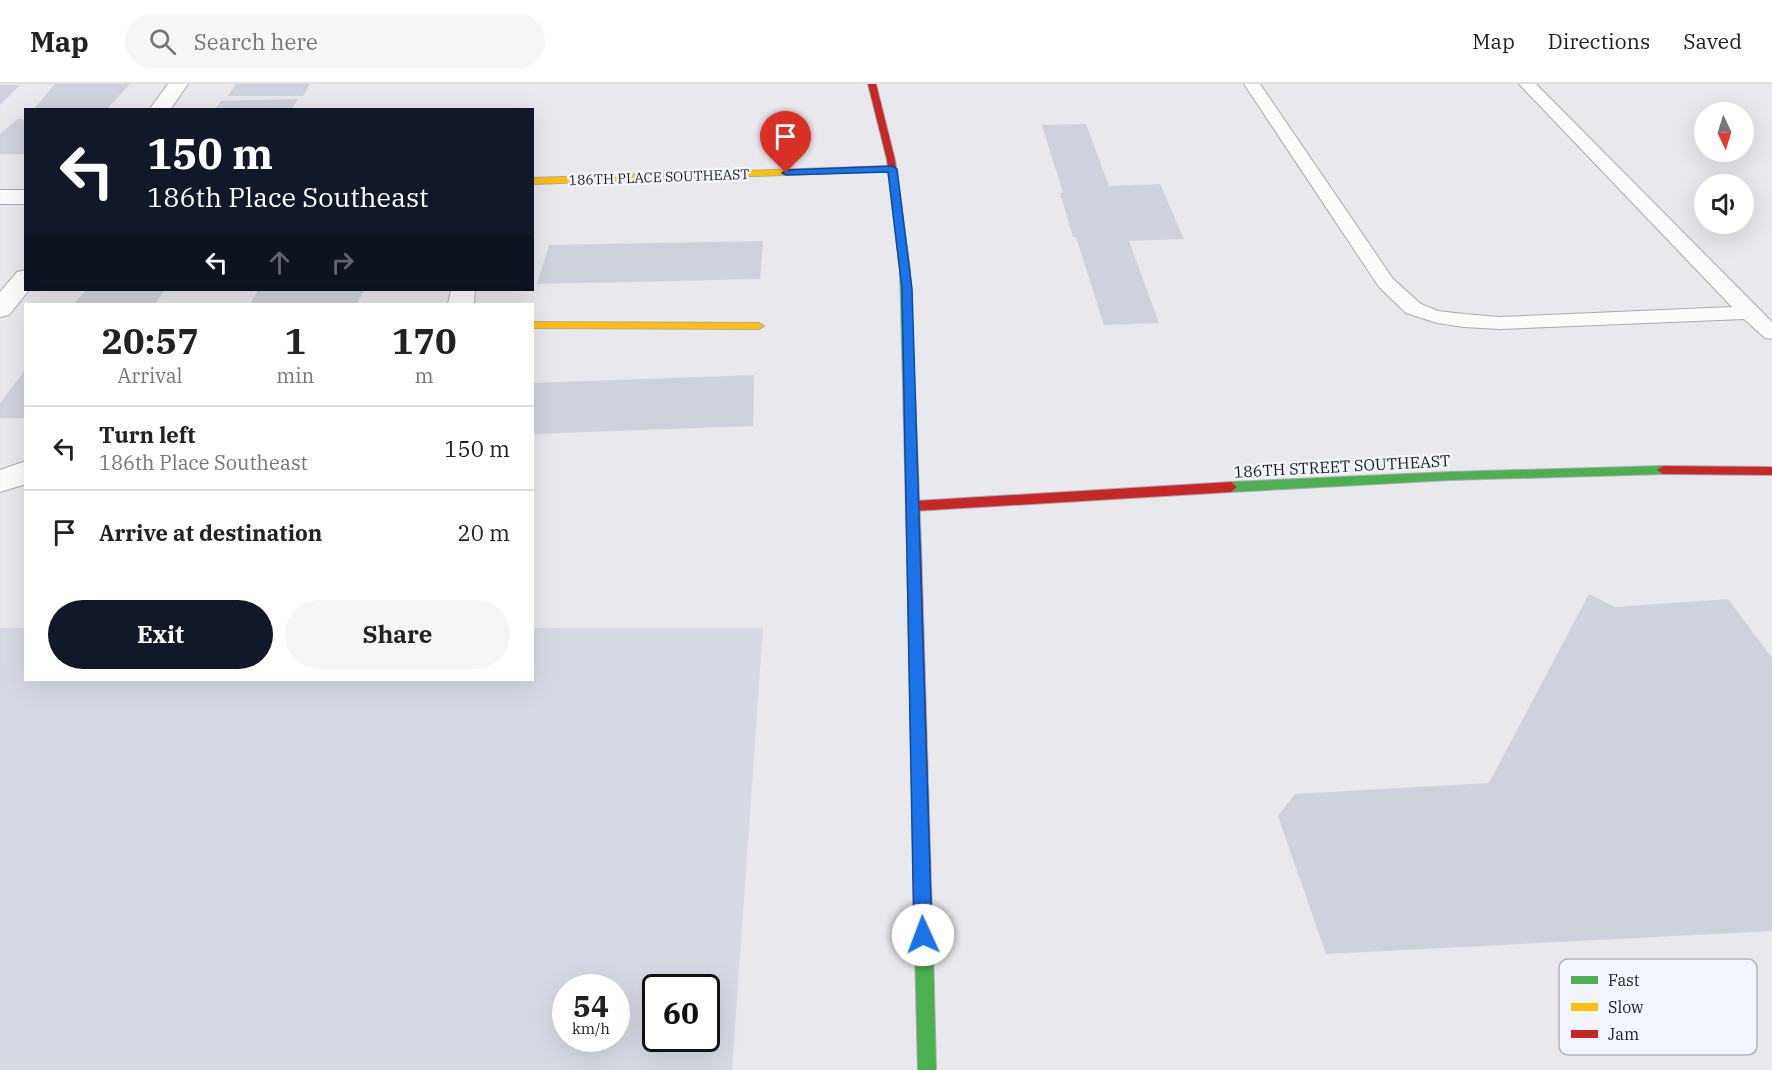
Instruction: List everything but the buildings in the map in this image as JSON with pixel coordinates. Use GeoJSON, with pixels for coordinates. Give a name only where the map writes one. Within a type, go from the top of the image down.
{"type":"FeatureCollection","features":[{"type":"Feature","properties":{"kind":"street"},"geometry":{"type":"LineString","coordinates":[[160,108],[178,84]]}},
{"type":"Feature","properties":{"kind":"street"},"geometry":{"type":"LineString","coordinates":[[872,84],[883,117],[892,169],[907,289],[927,1070]]}},
{"type":"Feature","properties":{"kind":"street","name":"186TH PLACE SOUTHEAST"},"geometry":{"type":"LineString","coordinates":[[534,181],[892,169]]}},
{"type":"Feature","properties":{"kind":"street"},"geometry":{"type":"LineString","coordinates":[[0,197],[24,197]]}},
{"type":"Feature","properties":{"kind":"street"},"geometry":{"type":"LineString","coordinates":[[0,309],[24,280]]}},
{"type":"Feature","properties":{"kind":"street"},"geometry":{"type":"LineString","coordinates":[[534,325],[759,326]]}},
{"type":"Feature","properties":{"kind":"street","name":"186TH STREET SOUTHEAST"},"geometry":{"type":"LineString","coordinates":[[914,506],[1423,478],[1654,469],[1772,471]]}},
{"type":"Feature","properties":{"kind":"street"},"geometry":{"type":"LineString","coordinates":[[0,481],[24,473]]}},
{"type":"Feature","properties":{"kind":"lane"},"geometry":{"type":"LineString","coordinates":[[1252,84],[1386,283],[1407,305],[1436,317],[1500,323],[1749,313]]}},
{"type":"Feature","properties":{"kind":"lane"},"geometry":{"type":"LineString","coordinates":[[1527,84],[1749,313],[1772,333]]}},
{"type":"Feature","properties":{"kind":"shaded area"},"geometry":{"type":"Polygon","coordinates":[[[0,628],[24,628],[24,681],[534,681],[534,628],[763,628],[732,1070],[0,1070],[0,628]]]}},
{"type":"Feature","properties":{"kind":"traffic: fast"},"geometry":{"type":"LineString","coordinates":[[905,270],[914,545]]}},
{"type":"Feature","properties":{"kind":"traffic: fast"},"geometry":{"type":"LineString","coordinates":[[1231,487],[1450,476],[1663,470]]}},
{"type":"Feature","properties":{"kind":"traffic: fast"},"geometry":{"type":"LineString","coordinates":[[924,952],[927,1070]]}},
{"type":"Feature","properties":{"kind":"traffic: slow"},"geometry":{"type":"LineString","coordinates":[[534,181],[892,169]]}},
{"type":"Feature","properties":{"kind":"traffic: slow"},"geometry":{"type":"LineString","coordinates":[[534,325],[759,326]]}},
{"type":"Feature","properties":{"kind":"traffic: jam"},"geometry":{"type":"LineString","coordinates":[[872,84],[891,160],[905,270]]}},
{"type":"Feature","properties":{"kind":"traffic: jam"},"geometry":{"type":"LineString","coordinates":[[1663,470],[1772,471]]}},
{"type":"Feature","properties":{"kind":"traffic: jam"},"geometry":{"type":"LineString","coordinates":[[914,506],[1231,487]]}},
{"type":"Feature","properties":{"kind":"traffic: jam"},"geometry":{"type":"LineString","coordinates":[[914,545],[924,952]]}},
{"type":"Feature","properties":{"kind":"route"},"geometry":{"type":"LineString","coordinates":[[786,173],[892,169],[907,289],[923,935]]}}]}
